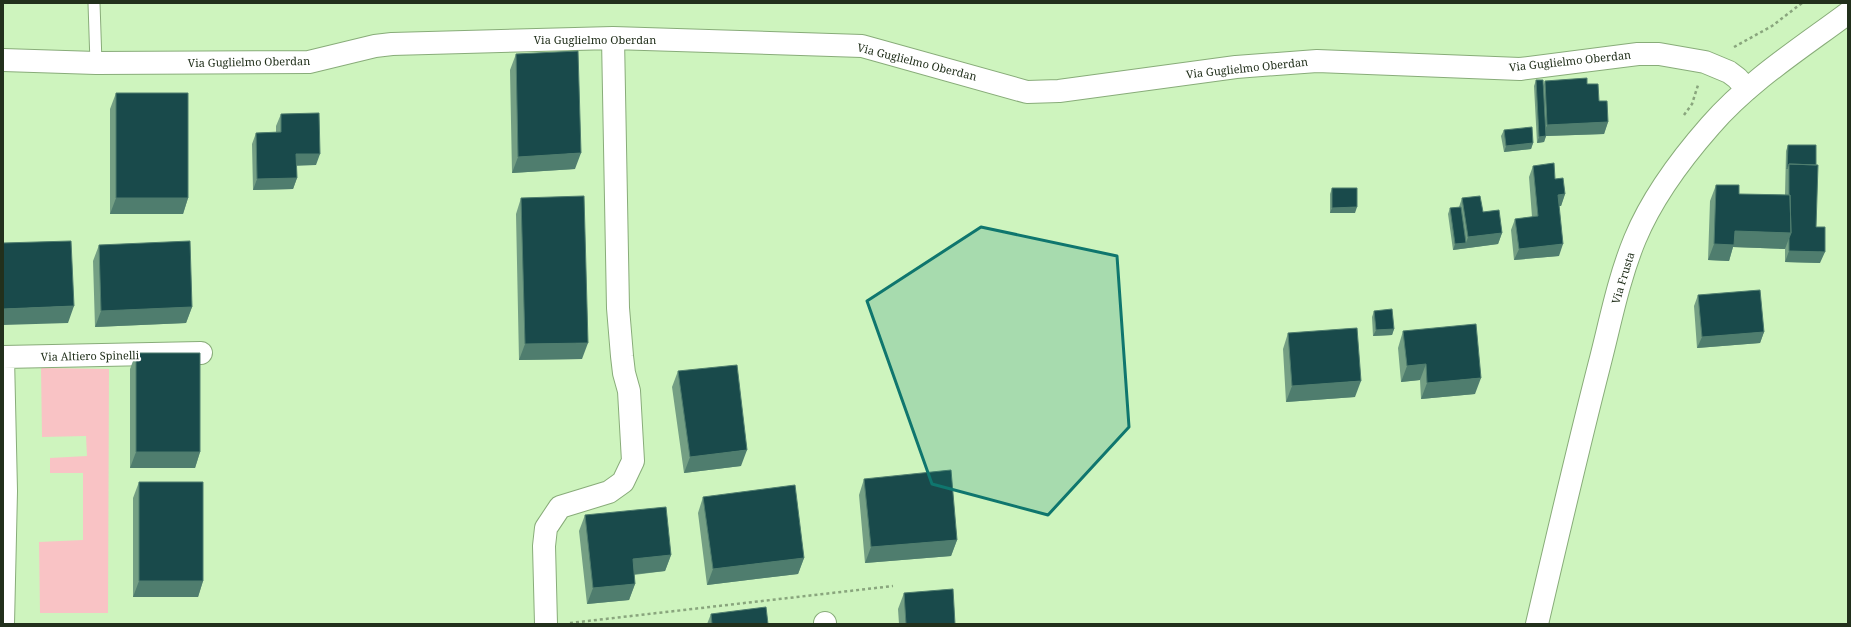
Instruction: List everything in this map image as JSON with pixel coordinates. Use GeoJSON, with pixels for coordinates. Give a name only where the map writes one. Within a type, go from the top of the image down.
{"type":"FeatureCollection","features":[{"type":"Feature","properties":{"kind":"street","name":"Via Frusta"},"geometry":{"type":"LineString","coordinates":[[1537,624],[1594,383],[1621,281],[1635,239],[1652,207],[1679,163],[1711,125],[1747,88],[1848,13]]}},
{"type":"Feature","properties":{"kind":"street","name":"Via Guglielmo Oberdan"},"geometry":{"type":"LineString","coordinates":[[3,60],[96,63],[309,62],[375,46],[392,44],[613,38],[862,46],[1027,92],[1060,91],[1236,67],[1317,61],[1520,69],[1638,54],[1659,54],[1705,62],[1729,72],[1747,88]]}},
{"type":"Feature","properties":{"kind":"street"},"geometry":{"type":"LineString","coordinates":[[546,624],[544,546],[546,528],[560,507],[609,492],[623,482],[633,460],[629,391],[622,356],[618,308],[613,38]]}},
{"type":"Feature","properties":{"kind":"street","name":"Via Altiero Spinelli"},"geometry":{"type":"LineString","coordinates":[[3,624],[6,491],[3,357],[201,353]]}},
{"type":"Feature","properties":{"kind":"lane"},"geometry":{"type":"LineString","coordinates":[[94,3],[96,63]]}},
{"type":"Feature","properties":{"kind":"path"},"geometry":{"type":"LineString","coordinates":[[1728,50],[1772,26],[1802,3]]}},
{"type":"Feature","properties":{"kind":"path"},"geometry":{"type":"LineString","coordinates":[[563,624],[893,586]]}},
{"type":"Feature","properties":{"kind":"highlighted area"},"geometry":{"type":"Polygon","coordinates":[[[981,227],[1117,256],[1129,427],[1048,515],[932,484],[867,301],[981,227]]]}},
{"type":"Feature","properties":{"kind":"shaded area"},"geometry":{"type":"Polygon","coordinates":[[[41,368],[109,369],[108,613],[40,613],[39,542],[83,540],[83,473],[50,473],[50,458],[87,456],[86,436],[42,437],[41,368]]]}},
{"type":"Feature","properties":{"kind":"building"},"geometry":{"type":"Polygon","coordinates":[[[578,51],[581,153],[518,157],[516,54],[578,51]]]}},
{"type":"Feature","properties":{"kind":"building"},"geometry":{"type":"Polygon","coordinates":[[[1587,78],[1587,84],[1598,84],[1599,101],[1607,101],[1608,122],[1547,125],[1545,81],[1587,78]]]}},
{"type":"Feature","properties":{"kind":"building"},"geometry":{"type":"Polygon","coordinates":[[[1536,80],[1543,80],[1546,136],[1539,137],[1536,80]]]}},
{"type":"Feature","properties":{"kind":"building"},"geometry":{"type":"Polygon","coordinates":[[[116,93],[188,93],[188,198],[116,198],[116,93]]]}},
{"type":"Feature","properties":{"kind":"building"},"geometry":{"type":"Polygon","coordinates":[[[319,113],[320,154],[296,154],[297,178],[257,179],[256,133],[281,132],[281,114],[319,113]]]}},
{"type":"Feature","properties":{"kind":"building"},"geometry":{"type":"Polygon","coordinates":[[[1532,127],[1533,143],[1506,146],[1504,130],[1532,127]]]}},
{"type":"Feature","properties":{"kind":"building"},"geometry":{"type":"Polygon","coordinates":[[[1788,145],[1816,145],[1816,165],[1789,164],[1787,169],[1788,145]]]}},
{"type":"Feature","properties":{"kind":"building"},"geometry":{"type":"Polygon","coordinates":[[[1554,163],[1555,179],[1563,178],[1565,194],[1558,195],[1563,244],[1519,249],[1515,219],[1538,216],[1533,166],[1554,163]]]}},
{"type":"Feature","properties":{"kind":"building"},"geometry":{"type":"Polygon","coordinates":[[[1789,164],[1818,165],[1816,227],[1825,227],[1825,252],[1789,251],[1789,238],[1791,233],[1789,164]]]}},
{"type":"Feature","properties":{"kind":"building"},"geometry":{"type":"Polygon","coordinates":[[[1716,185],[1739,185],[1739,194],[1790,195],[1791,233],[1735,231],[1734,245],[1714,244],[1716,185]]]}},
{"type":"Feature","properties":{"kind":"building"},"geometry":{"type":"Polygon","coordinates":[[[1332,188],[1357,188],[1357,207],[1332,208],[1332,188]]]}},
{"type":"Feature","properties":{"kind":"building"},"geometry":{"type":"Polygon","coordinates":[[[584,196],[588,343],[525,344],[521,198],[584,196]]]}},
{"type":"Feature","properties":{"kind":"building"},"geometry":{"type":"Polygon","coordinates":[[[1480,196],[1483,212],[1499,210],[1502,233],[1468,237],[1462,198],[1480,196]]]}},
{"type":"Feature","properties":{"kind":"building"},"geometry":{"type":"Polygon","coordinates":[[[1461,207],[1466,243],[1455,244],[1450,208],[1461,207]]]}},
{"type":"Feature","properties":{"kind":"building"},"geometry":{"type":"Polygon","coordinates":[[[71,241],[74,306],[3,309],[3,243],[71,241]]]}},
{"type":"Feature","properties":{"kind":"building"},"geometry":{"type":"Polygon","coordinates":[[[190,241],[192,307],[101,311],[99,245],[190,241]]]}},
{"type":"Feature","properties":{"kind":"building"},"geometry":{"type":"Polygon","coordinates":[[[1760,290],[1764,332],[1702,337],[1698,295],[1760,290]]]}},
{"type":"Feature","properties":{"kind":"building"},"geometry":{"type":"Polygon","coordinates":[[[1392,309],[1394,329],[1376,330],[1374,311],[1392,309]]]}},
{"type":"Feature","properties":{"kind":"building"},"geometry":{"type":"Polygon","coordinates":[[[1476,324],[1481,378],[1427,383],[1426,364],[1407,366],[1403,331],[1476,324]]]}},
{"type":"Feature","properties":{"kind":"building"},"geometry":{"type":"Polygon","coordinates":[[[1357,328],[1361,381],[1292,386],[1288,333],[1357,328]]]}},
{"type":"Feature","properties":{"kind":"building"},"geometry":{"type":"Polygon","coordinates":[[[136,353],[200,353],[200,452],[136,452],[136,353]]]}},
{"type":"Feature","properties":{"kind":"building"},"geometry":{"type":"Polygon","coordinates":[[[737,365],[747,450],[690,457],[678,371],[737,365]]]}},
{"type":"Feature","properties":{"kind":"building"},"geometry":{"type":"Polygon","coordinates":[[[951,470],[957,540],[871,547],[864,479],[951,470]]]}},
{"type":"Feature","properties":{"kind":"building"},"geometry":{"type":"Polygon","coordinates":[[[139,482],[203,482],[203,581],[139,581],[139,482]]]}},
{"type":"Feature","properties":{"kind":"building"},"geometry":{"type":"Polygon","coordinates":[[[795,485],[804,558],[713,569],[703,497],[795,485]]]}},
{"type":"Feature","properties":{"kind":"building"},"geometry":{"type":"Polygon","coordinates":[[[666,507],[671,555],[633,559],[635,584],[593,588],[585,515],[666,507]]]}},
{"type":"Feature","properties":{"kind":"building"},"geometry":{"type":"Polygon","coordinates":[[[953,589],[955,624],[906,624],[904,593],[953,589]]]}},
{"type":"Feature","properties":{"kind":"building"},"geometry":{"type":"Polygon","coordinates":[[[766,607],[768,624],[712,624],[711,614],[766,607]]]}}]}
